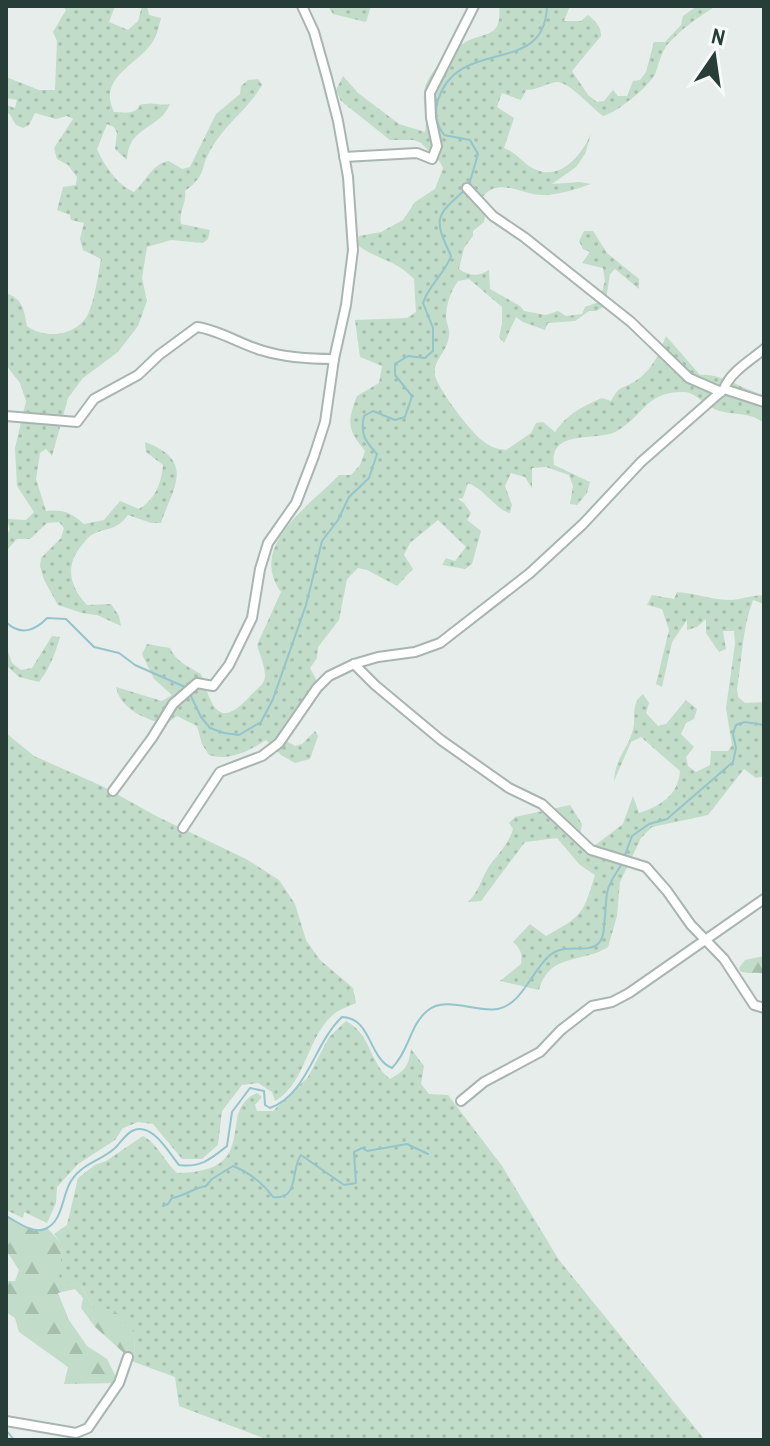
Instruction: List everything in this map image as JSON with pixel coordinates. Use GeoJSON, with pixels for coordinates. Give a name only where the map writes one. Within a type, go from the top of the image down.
{"type":"FeatureCollection","features":[{"type":"Feature","properties":{"kind":"street"},"geometry":{"type":"LineString","coordinates":[[113,791],[173,704],[197,683],[213,686],[229,665],[252,618],[268,543],[296,503],[325,422],[353,250],[344,157],[327,78],[314,32],[302,6]]}},
{"type":"Feature","properties":{"kind":"street"},"geometry":{"type":"LineString","coordinates":[[344,157],[417,153],[432,159],[437,146],[430,93],[474,6]]}},
{"type":"Feature","properties":{"kind":"street"},"geometry":{"type":"LineString","coordinates":[[467,188],[493,216],[631,322],[689,378],[764,402]]}},
{"type":"Feature","properties":{"kind":"street"},"geometry":{"type":"LineString","coordinates":[[6,416],[77,422],[94,399],[138,375],[197,327],[210,329],[263,351],[298,359],[334,359]]}},
{"type":"Feature","properties":{"kind":"street"},"geometry":{"type":"LineString","coordinates":[[183,828],[220,772],[262,756],[279,743],[317,688],[329,676],[354,664],[415,652],[440,643],[530,573],[583,524],[641,462],[722,391],[739,368],[764,349]]}},
{"type":"Feature","properties":{"kind":"street"},"geometry":{"type":"LineString","coordinates":[[354,664],[441,740],[509,788],[542,804],[591,850],[646,867],[724,959],[754,1005],[764,1008]]}},
{"type":"Feature","properties":{"kind":"street"},"geometry":{"type":"LineString","coordinates":[[461,1101],[484,1082],[540,1052],[561,1030],[592,1006],[612,1002],[629,993],[764,899]]}},
{"type":"Feature","properties":{"kind":"street"},"geometry":{"type":"LineString","coordinates":[[6,1421],[76,1433],[88,1428],[119,1383],[128,1357]]}},
{"type":"Feature","properties":{"kind":"green space"},"geometry":{"type":"Polygon","coordinates":[[[63,6],[115,6],[109,22],[128,30],[138,21],[142,6],[147,6],[149,15],[161,18],[152,43],[115,81],[110,100],[114,112],[132,112],[139,105],[170,104],[159,119],[138,134],[129,149],[127,160],[115,149],[117,133],[114,127],[107,124],[97,149],[112,174],[134,192],[163,163],[169,161],[182,169],[190,167],[216,114],[240,94],[241,86],[248,80],[258,79],[262,85],[217,140],[200,176],[185,191],[181,224],[210,230],[208,239],[203,243],[171,240],[147,247],[142,278],[147,301],[138,326],[118,352],[83,378],[68,398],[52,456],[46,449],[40,453],[36,479],[46,511],[67,513],[84,524],[104,520],[120,501],[139,509],[154,495],[163,465],[146,452],[145,442],[161,449],[176,466],[175,487],[161,523],[128,515],[114,527],[89,537],[73,561],[71,576],[81,598],[87,605],[111,604],[121,626],[97,615],[58,605],[40,566],[41,558],[61,538],[64,528],[59,522],[47,523],[30,539],[17,539],[6,551],[6,537],[10,529],[7,519],[26,520],[34,512],[17,486],[15,448],[26,401],[20,383],[6,365],[6,293],[19,302],[27,326],[35,331],[54,334],[72,330],[86,318],[90,309],[101,259],[83,250],[80,239],[84,223],[71,220],[70,215],[57,210],[63,187],[76,185],[77,177],[68,165],[57,159],[54,148],[73,119],[67,116],[56,119],[35,113],[29,125],[23,128],[16,125],[9,113],[6,117],[6,105],[15,108],[17,100],[6,98],[6,77],[39,90],[55,90],[57,41],[53,32],[66,10],[63,6]]]}},
{"type":"Feature","properties":{"kind":"green space"},"geometry":{"type":"Polygon","coordinates":[[[328,6],[371,6],[366,22],[333,14],[328,6]]]}},
{"type":"Feature","properties":{"kind":"green space"},"geometry":{"type":"Polygon","coordinates":[[[499,6],[570,6],[564,21],[581,21],[588,15],[599,27],[601,36],[572,71],[588,95],[597,102],[604,101],[613,90],[618,96],[627,96],[633,81],[640,80],[646,72],[654,42],[665,42],[681,25],[683,16],[697,6],[716,6],[672,39],[646,86],[609,114],[603,116],[573,90],[557,82],[526,90],[521,100],[502,93],[497,107],[514,118],[504,148],[536,170],[555,171],[580,153],[591,134],[585,154],[576,167],[552,184],[591,184],[546,195],[502,187],[486,193],[480,201],[484,222],[473,231],[464,248],[459,269],[474,275],[489,270],[490,289],[524,311],[546,315],[558,311],[566,316],[582,314],[585,307],[599,302],[605,281],[603,268],[582,263],[590,252],[583,249],[579,241],[584,231],[593,231],[607,253],[639,279],[639,289],[615,269],[610,274],[605,306],[589,311],[575,321],[548,323],[545,330],[516,317],[504,343],[499,337],[502,307],[469,279],[458,281],[447,308],[448,341],[435,369],[442,390],[478,437],[491,446],[506,450],[531,433],[536,423],[543,422],[555,432],[570,415],[582,408],[602,398],[611,401],[619,390],[640,378],[650,367],[666,336],[700,375],[724,379],[764,395],[764,423],[753,417],[717,410],[689,393],[661,395],[617,431],[576,438],[559,446],[554,453],[554,465],[590,482],[587,493],[577,505],[570,504],[573,486],[569,475],[546,467],[532,468],[532,488],[525,477],[511,473],[505,486],[512,505],[510,513],[468,483],[463,498],[458,499],[471,513],[467,520],[481,531],[472,564],[465,569],[442,565],[446,558],[455,561],[466,547],[438,520],[410,543],[404,555],[413,569],[397,586],[358,568],[347,579],[339,620],[318,647],[317,658],[310,668],[317,681],[281,738],[295,746],[302,744],[315,731],[318,736],[310,759],[295,763],[281,755],[266,740],[238,754],[224,757],[209,755],[197,726],[177,716],[166,724],[150,720],[128,707],[118,695],[116,687],[162,701],[172,695],[154,679],[142,654],[147,644],[170,648],[179,660],[201,674],[213,704],[224,713],[240,706],[262,684],[265,672],[257,645],[281,592],[273,575],[272,558],[277,542],[299,513],[339,475],[351,475],[360,465],[365,451],[350,425],[352,412],[357,396],[379,383],[382,366],[360,357],[355,320],[407,318],[416,312],[414,279],[357,245],[359,236],[381,232],[403,220],[415,202],[435,189],[443,168],[421,143],[390,140],[341,101],[336,90],[343,76],[358,93],[399,124],[425,132],[424,95],[430,77],[461,45],[494,30],[498,25],[499,6]]]}},
{"type":"Feature","properties":{"kind":"green space"},"geometry":{"type":"Polygon","coordinates":[[[677,592],[724,600],[764,596],[764,604],[753,600],[749,611],[737,689],[738,697],[745,703],[764,702],[764,776],[756,778],[744,769],[708,815],[652,827],[641,838],[620,882],[617,916],[608,947],[559,964],[544,978],[539,990],[500,981],[521,964],[522,957],[513,942],[530,924],[546,936],[567,924],[584,907],[595,875],[580,865],[557,838],[525,842],[481,901],[468,902],[509,840],[513,829],[509,823],[515,817],[570,805],[582,824],[579,841],[594,846],[623,824],[633,796],[639,813],[667,799],[676,787],[680,771],[641,737],[631,742],[614,781],[617,764],[633,731],[636,704],[643,694],[649,703],[646,713],[658,726],[666,724],[686,700],[697,709],[694,719],[686,723],[681,734],[694,747],[686,757],[688,766],[696,772],[710,765],[711,751],[728,751],[732,745],[726,708],[734,631],[723,631],[726,649],[719,652],[706,633],[706,619],[697,627],[687,630],[687,620],[672,642],[662,687],[656,684],[669,630],[662,609],[647,605],[652,595],[674,599],[677,592]]]}},
{"type":"Feature","properties":{"kind":"green space"},"geometry":{"type":"Polygon","coordinates":[[[52,636],[60,637],[52,661],[39,682],[19,677],[6,665],[6,646],[12,663],[21,670],[32,668],[52,636]]]}},
{"type":"Feature","properties":{"kind":"green space"},"geometry":{"type":"Polygon","coordinates":[[[6,733],[34,756],[104,787],[246,859],[279,880],[295,904],[306,940],[320,960],[353,988],[356,1003],[338,1011],[328,1020],[294,1082],[275,1101],[272,1092],[258,1083],[242,1085],[222,1111],[218,1145],[202,1159],[182,1159],[153,1124],[138,1122],[123,1128],[115,1140],[78,1164],[57,1187],[56,1203],[47,1223],[24,1212],[23,1218],[6,1210],[6,733]]]}},
{"type":"Feature","properties":{"kind":"green space"},"geometry":{"type":"Polygon","coordinates":[[[764,956],[764,974],[740,971],[745,960],[764,956]]]}},
{"type":"Feature","properties":{"kind":"green space"},"geometry":{"type":"Polygon","coordinates":[[[346,1021],[361,1033],[390,1079],[405,1067],[411,1049],[424,1066],[421,1084],[429,1094],[448,1095],[502,1166],[559,1260],[705,1440],[266,1439],[179,1406],[175,1377],[134,1362],[135,1334],[113,1310],[94,1309],[80,1284],[58,1282],[62,1244],[54,1234],[67,1225],[78,1178],[143,1136],[153,1143],[177,1173],[204,1170],[221,1162],[230,1152],[245,1101],[257,1093],[262,1097],[255,1105],[257,1111],[273,1111],[308,1077],[329,1037],[346,1021]]]}},
{"type":"Feature","properties":{"kind":"green space"},"geometry":{"type":"Polygon","coordinates":[[[6,1216],[34,1231],[47,1228],[62,1244],[59,1281],[80,1284],[94,1309],[113,1309],[135,1334],[134,1362],[95,1327],[81,1308],[83,1298],[75,1289],[58,1293],[69,1320],[87,1346],[107,1359],[119,1383],[64,1384],[68,1367],[19,1332],[15,1318],[6,1312],[6,1281],[15,1281],[19,1270],[6,1250],[6,1216]]]}},
{"type":"Feature","properties":{"kind":"waterway"},"geometry":{"type":"LineString","coordinates":[[469,185],[478,154],[470,140],[444,135],[436,119],[438,100],[449,80],[464,68],[532,42],[543,28],[547,6]]}},
{"type":"Feature","properties":{"kind":"waterway"},"geometry":{"type":"LineString","coordinates":[[189,692],[210,728],[239,735],[261,722],[273,699],[306,605],[322,541],[338,520],[349,497],[369,478],[377,454],[364,437],[364,416],[373,411],[395,420],[405,417],[412,396],[395,375],[395,364],[408,356],[425,358],[433,351],[433,328],[423,303],[451,256],[440,226],[442,213],[465,190]]}},
{"type":"Feature","properties":{"kind":"waterway"},"geometry":{"type":"LineString","coordinates":[[6,622],[17,629],[27,630],[47,618],[66,619],[94,647],[119,653],[135,665],[185,687]]}},
{"type":"Feature","properties":{"kind":"waterway"},"geometry":{"type":"LineString","coordinates":[[625,855],[632,836],[649,824],[667,819],[733,762],[736,725],[745,722],[764,725]]}},
{"type":"Feature","properties":{"kind":"waterway"},"geometry":{"type":"LineString","coordinates":[[6,1216],[35,1230],[51,1226],[75,1175],[110,1152],[132,1131],[139,1129],[153,1134],[179,1165],[199,1164],[210,1159],[227,1146],[232,1112],[250,1088],[264,1091],[265,1105],[270,1108],[283,1101],[302,1080],[324,1040],[342,1017],[359,1024],[378,1056],[392,1068],[421,1017],[434,1006],[452,1004],[490,1010],[506,1006],[514,1001],[549,956],[562,949],[589,948],[599,943],[608,889],[623,861]]}},
{"type":"Feature","properties":{"kind":"waterway"},"geometry":{"type":"LineString","coordinates":[[163,1206],[172,1198],[206,1186],[233,1166],[255,1178],[273,1197],[282,1197],[291,1189],[301,1155],[344,1185],[356,1183],[354,1152],[362,1148],[367,1151],[407,1144],[428,1154]]}},
{"type":"Feature","properties":{"kind":"waterway"},"geometry":{"type":"LineString","coordinates":[[6,1430],[14,1440]]}}]}
